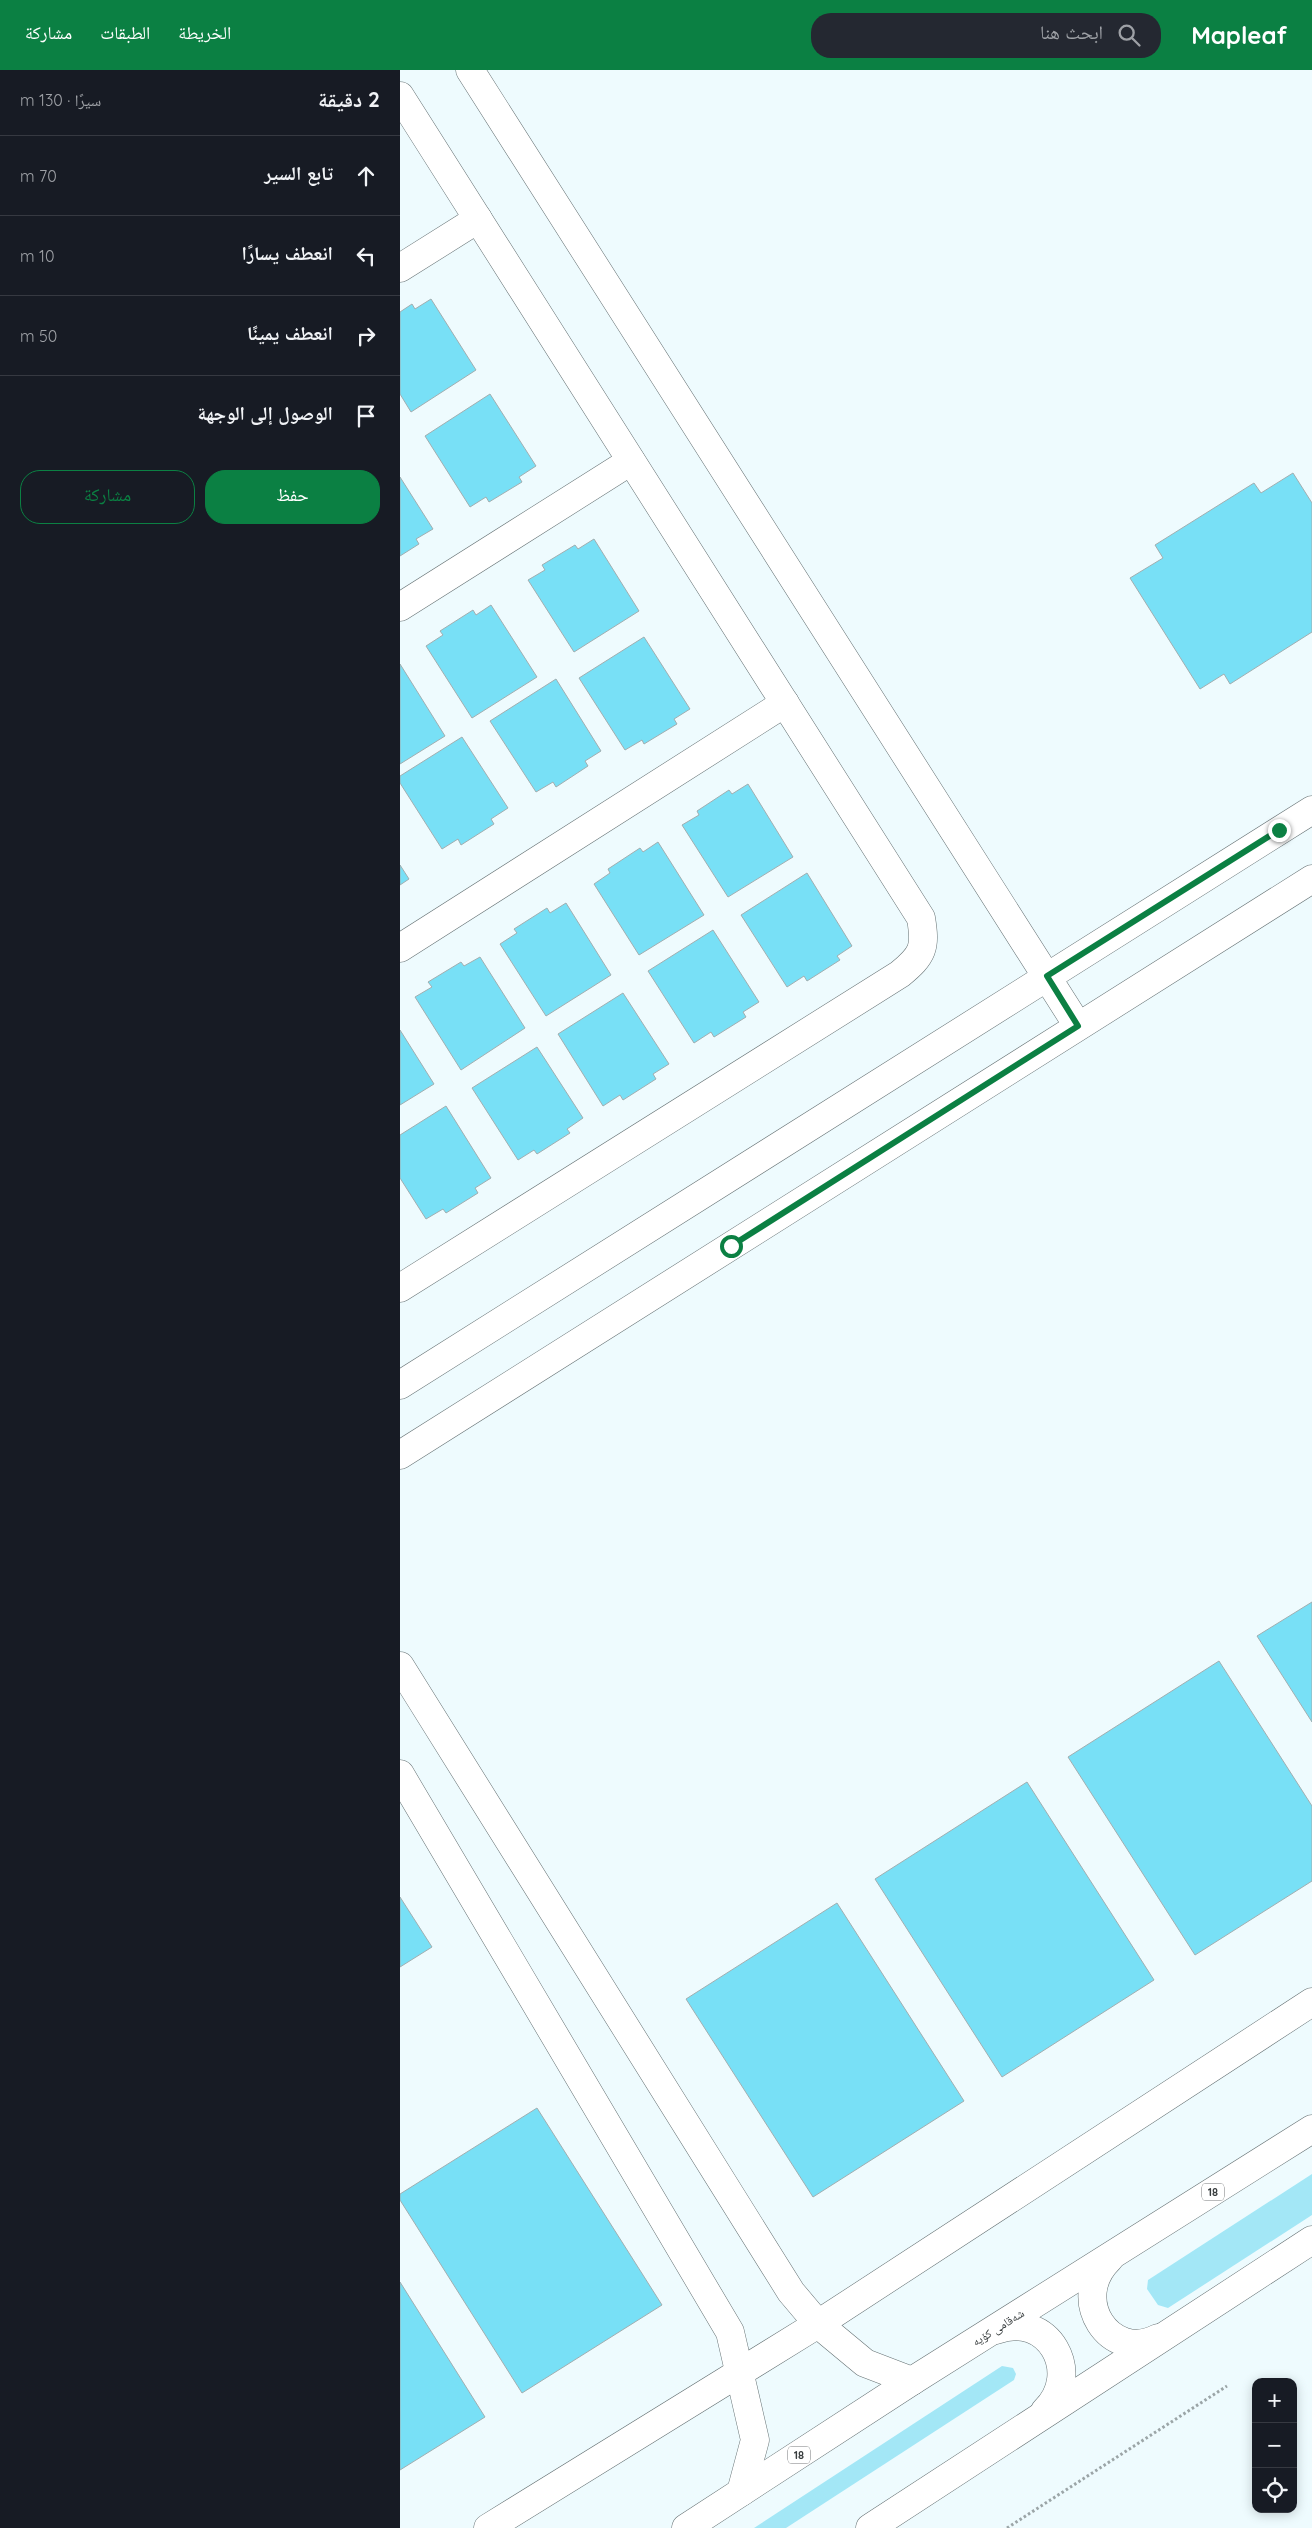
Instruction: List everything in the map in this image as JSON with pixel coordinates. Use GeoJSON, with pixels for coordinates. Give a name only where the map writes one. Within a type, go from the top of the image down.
{"type":"FeatureCollection","features":[{"type":"Feature","properties":{"kind":"main road"},"geometry":{"type":"LineString","coordinates":[[470,70],[1078,1026]]}},
{"type":"Feature","properties":{"kind":"main road"},"geometry":{"type":"LineString","coordinates":[[400,96],[921,918],[925,940],[917,960],[891,980],[400,1288]]}},
{"type":"Feature","properties":{"kind":"main road"},"geometry":{"type":"LineString","coordinates":[[400,268],[478,219]]}},
{"type":"Feature","properties":{"kind":"main road"},"geometry":{"type":"LineString","coordinates":[[400,607],[631,461]]}},
{"type":"Feature","properties":{"kind":"main road"},"geometry":{"type":"LineString","coordinates":[[400,948],[785,704]]}},
{"type":"Feature","properties":{"kind":"main road"},"geometry":{"type":"LineString","coordinates":[[400,1385],[1312,810]]}},
{"type":"Feature","properties":{"kind":"main road"},"geometry":{"type":"LineString","coordinates":[[400,1455],[1312,879]]}},
{"type":"Feature","properties":{"kind":"main road"},"geometry":{"type":"LineString","coordinates":[[400,1666],[791,2292],[818,2324],[865,2363],[912,2382]]}},
{"type":"Feature","properties":{"kind":"main road"},"geometry":{"type":"LineString","coordinates":[[400,1774],[730,2332],[741,2371],[755,2440],[741,2492]]}},
{"type":"Feature","properties":{"kind":"main road"},"geometry":{"type":"LineString","coordinates":[[488,2528],[818,2324],[1312,2002]]}},
{"type":"Feature","properties":{"kind":"main road","name":"شەقامی کۆیە"},"geometry":{"type":"LineString","coordinates":[[686,2528],[912,2382],[1312,2129]]}},
{"type":"Feature","properties":{"kind":"main road"},"geometry":{"type":"LineString","coordinates":[[870,2528],[1040,2415],[1312,2240]]}},
{"type":"Feature","properties":{"kind":"main road"},"geometry":{"type":"LineString","coordinates":[[1113,2254],[1101,2266],[1093,2280],[1091,2296],[1094,2312],[1100,2324],[1110,2334],[1123,2341],[1151,2342],[1165,2334]]}},
{"type":"Feature","properties":{"kind":"main road"},"geometry":{"type":"LineString","coordinates":[[991,2332],[1010,2325],[1026,2326],[1041,2334],[1053,2345],[1060,2360],[1062,2376],[1059,2392],[1050,2406],[1040,2415]]}},
{"type":"Feature","properties":{"kind":"path"},"geometry":{"type":"LineString","coordinates":[[1007,2528],[1227,2386]]}},
{"type":"Feature","properties":{"kind":"shaded area"},"geometry":{"type":"Polygon","coordinates":[[[1312,2174],[1312,2215],[1168,2308],[1158,2305],[1147,2289],[1148,2280],[1312,2174]]]}},
{"type":"Feature","properties":{"kind":"shaded area"},"geometry":{"type":"Polygon","coordinates":[[[1002,2366],[1013,2368],[1016,2374],[1014,2380],[786,2528],[754,2528],[1002,2366]]]}},
{"type":"Feature","properties":{"kind":"building"},"geometry":{"type":"Polygon","coordinates":[[[431,299],[476,370],[411,412],[400,394],[400,312],[412,304],[415,309],[431,299]]]}},
{"type":"Feature","properties":{"kind":"building"},"geometry":{"type":"Polygon","coordinates":[[[490,394],[536,466],[519,477],[522,482],[489,502],[486,497],[470,507],[425,436],[490,394]]]}},
{"type":"Feature","properties":{"kind":"building"},"geometry":{"type":"Polygon","coordinates":[[[1293,473],[1312,503],[1312,632],[1230,684],[1224,674],[1200,689],[1130,578],[1163,558],[1155,545],[1254,483],[1261,493],[1293,473]]]}},
{"type":"Feature","properties":{"kind":"building"},"geometry":{"type":"Polygon","coordinates":[[[400,477],[433,529],[416,539],[419,544],[400,556],[400,477]]]}},
{"type":"Feature","properties":{"kind":"building"},"geometry":{"type":"Polygon","coordinates":[[[594,539],[639,611],[574,652],[528,580],[545,570],[542,565],[575,545],[578,549],[594,539]]]}},
{"type":"Feature","properties":{"kind":"building"},"geometry":{"type":"Polygon","coordinates":[[[491,605],[537,677],[472,718],[426,646],[443,635],[440,631],[473,610],[476,615],[491,605]]]}},
{"type":"Feature","properties":{"kind":"building"},"geometry":{"type":"Polygon","coordinates":[[[644,637],[690,709],[674,719],[677,724],[644,744],[642,740],[625,750],[579,678],[644,637]]]}},
{"type":"Feature","properties":{"kind":"building"},"geometry":{"type":"Polygon","coordinates":[[[400,664],[445,736],[400,764],[400,664]]]}},
{"type":"Feature","properties":{"kind":"building"},"geometry":{"type":"Polygon","coordinates":[[[556,679],[601,751],[585,761],[588,766],[556,787],[553,782],[536,792],[490,721],[556,679]]]}},
{"type":"Feature","properties":{"kind":"building"},"geometry":{"type":"Polygon","coordinates":[[[462,737],[508,808],[491,819],[494,824],[461,845],[458,839],[442,849],[400,783],[400,776],[462,737]]]}},
{"type":"Feature","properties":{"kind":"building"},"geometry":{"type":"Polygon","coordinates":[[[748,784],[793,857],[728,897],[682,825],[699,815],[697,811],[729,790],[732,794],[748,784]]]}},
{"type":"Feature","properties":{"kind":"building"},"geometry":{"type":"Polygon","coordinates":[[[658,842],[704,915],[639,955],[594,884],[610,873],[608,869],[640,848],[643,852],[658,842]]]}},
{"type":"Feature","properties":{"kind":"building"},"geometry":{"type":"Polygon","coordinates":[[[400,865],[409,879],[400,885],[400,865]]]}},
{"type":"Feature","properties":{"kind":"building"},"geometry":{"type":"Polygon","coordinates":[[[807,873],[852,946],[837,956],[840,960],[807,981],[804,976],[787,987],[741,915],[807,873]]]}},
{"type":"Feature","properties":{"kind":"building"},"geometry":{"type":"Polygon","coordinates":[[[566,903],[611,975],[546,1016],[500,944],[517,933],[514,929],[547,908],[550,913],[566,903]]]}},
{"type":"Feature","properties":{"kind":"building"},"geometry":{"type":"Polygon","coordinates":[[[713,930],[759,1002],[743,1012],[746,1017],[714,1037],[711,1032],[694,1043],[648,971],[713,930]]]}},
{"type":"Feature","properties":{"kind":"building"},"geometry":{"type":"Polygon","coordinates":[[[480,957],[525,1028],[461,1070],[415,997],[432,987],[428,982],[461,962],[464,966],[480,957]]]}},
{"type":"Feature","properties":{"kind":"building"},"geometry":{"type":"Polygon","coordinates":[[[623,993],[669,1064],[653,1074],[656,1079],[623,1100],[620,1095],[603,1106],[558,1034],[623,993]]]}},
{"type":"Feature","properties":{"kind":"building"},"geometry":{"type":"Polygon","coordinates":[[[400,1030],[434,1084],[400,1105],[400,1030]]]}},
{"type":"Feature","properties":{"kind":"building"},"geometry":{"type":"Polygon","coordinates":[[[537,1047],[583,1118],[567,1129],[570,1133],[537,1154],[534,1150],[518,1160],[472,1088],[537,1047]]]}},
{"type":"Feature","properties":{"kind":"building"},"geometry":{"type":"Polygon","coordinates":[[[446,1106],[491,1178],[475,1188],[478,1193],[446,1213],[443,1209],[426,1219],[400,1178],[400,1135],[446,1106]]]}},
{"type":"Feature","properties":{"kind":"building"},"geometry":{"type":"Polygon","coordinates":[[[1312,1602],[1312,1722],[1257,1636],[1312,1602]]]}},
{"type":"Feature","properties":{"kind":"building"},"geometry":{"type":"Polygon","coordinates":[[[1219,1661],[1312,1806],[1312,1881],[1195,1955],[1068,1757],[1219,1661]]]}},
{"type":"Feature","properties":{"kind":"building"},"geometry":{"type":"Polygon","coordinates":[[[1027,1782],[1154,1980],[1002,2077],[875,1879],[1027,1782]]]}},
{"type":"Feature","properties":{"kind":"building"},"geometry":{"type":"Polygon","coordinates":[[[400,1897],[432,1947],[400,1967],[400,1897]]]}},
{"type":"Feature","properties":{"kind":"building"},"geometry":{"type":"Polygon","coordinates":[[[837,1903],[964,2101],[813,2197],[686,1999],[837,1903]]]}},
{"type":"Feature","properties":{"kind":"building"},"geometry":{"type":"Polygon","coordinates":[[[537,2108],[662,2305],[522,2393],[400,2200],[400,2194],[537,2108]]]}},
{"type":"Feature","properties":{"kind":"building"},"geometry":{"type":"Polygon","coordinates":[[[400,2282],[485,2417],[400,2470],[400,2282]]]}},
{"type":"Feature","properties":{"kind":"route"},"geometry":{"type":"LineString","coordinates":[[731,1246],[1078,1026],[1047,976],[1279,830]]}}]}
